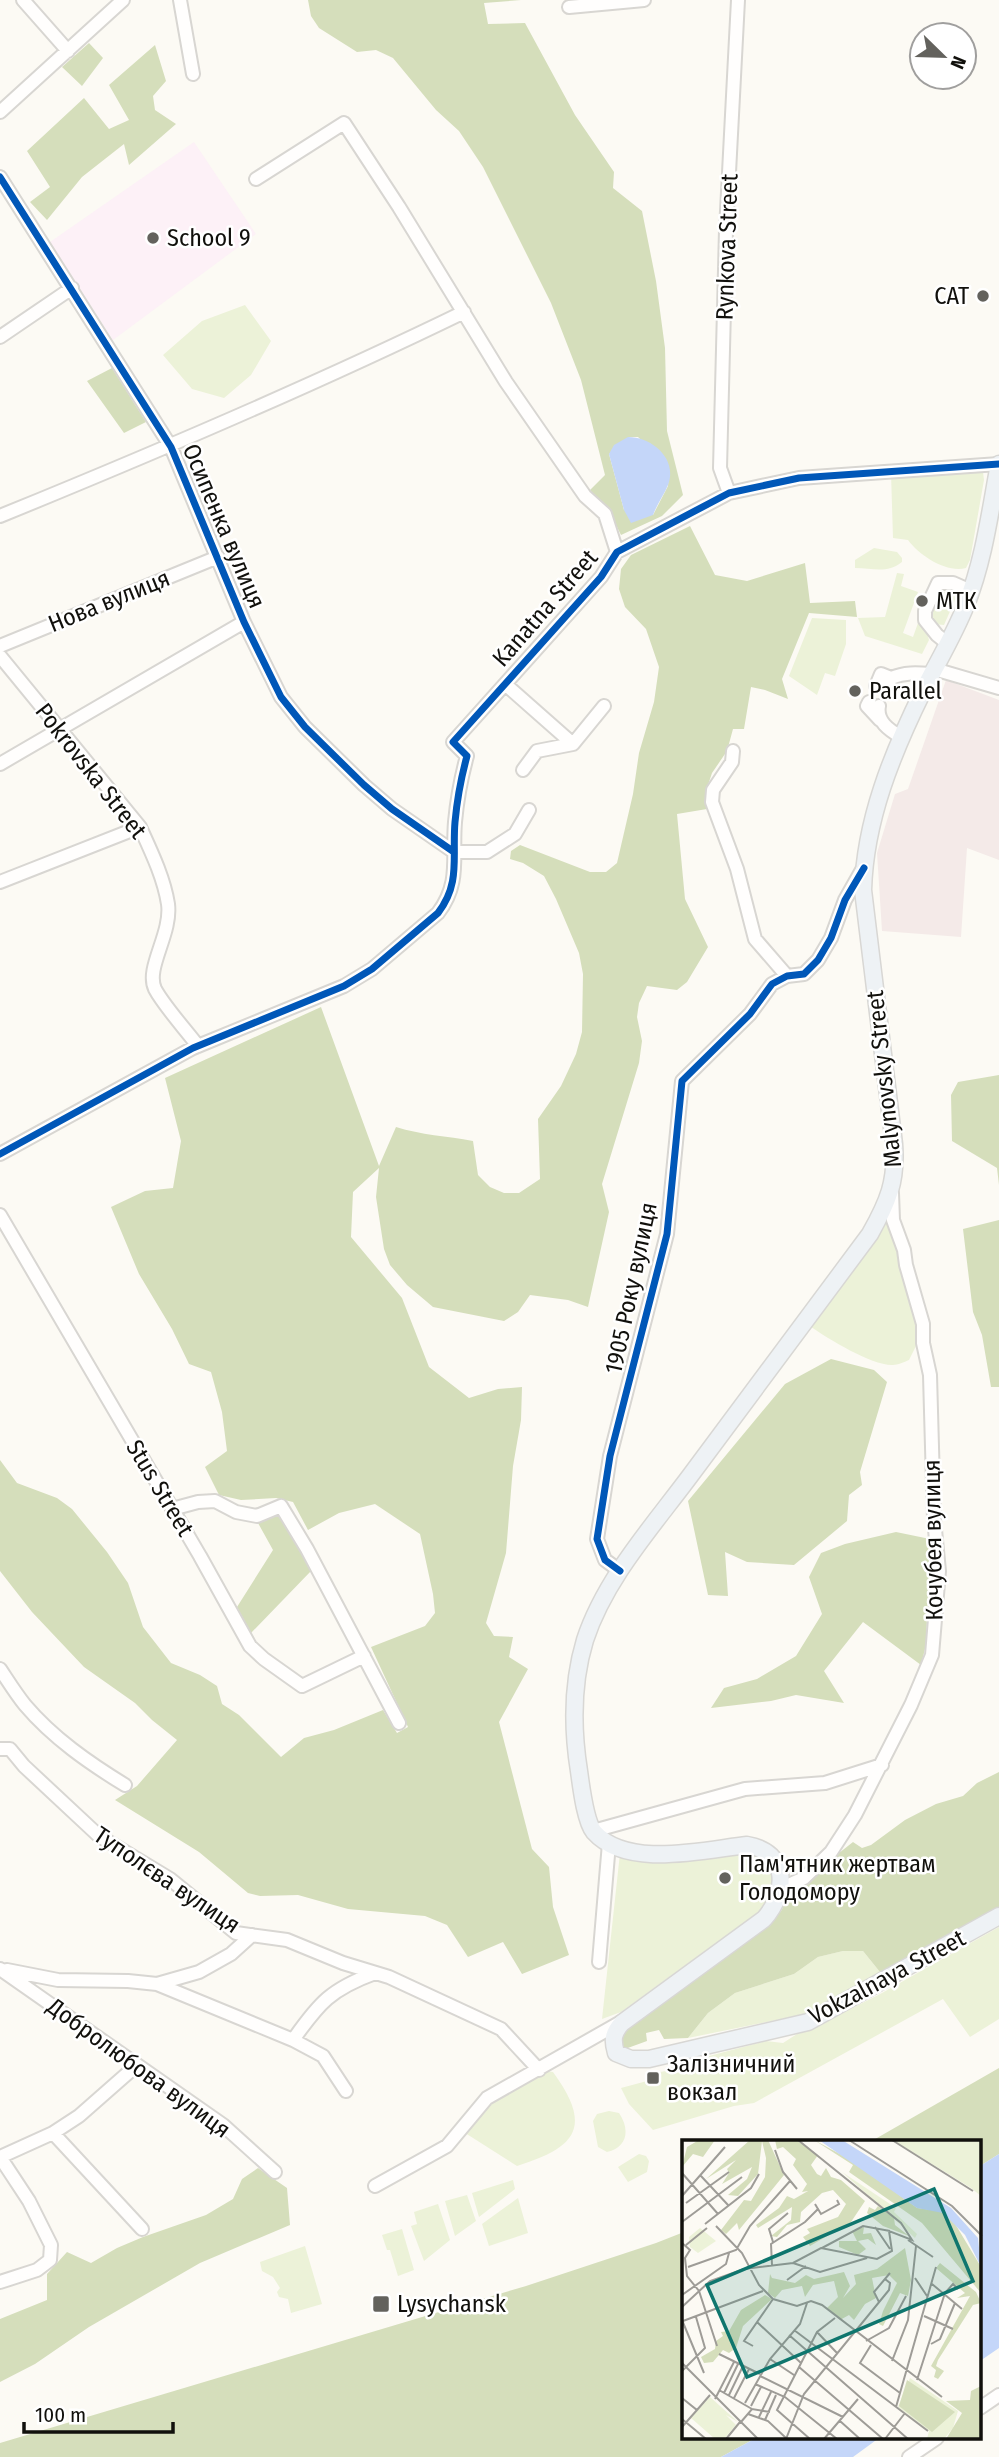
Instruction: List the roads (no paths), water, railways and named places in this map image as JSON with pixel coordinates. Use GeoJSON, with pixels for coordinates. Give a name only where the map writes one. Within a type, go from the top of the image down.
{"type":"FeatureCollection","features":[{"type":"Feature","properties":{"kind":"main road","name":"Malynovsky Street"},"geometry":{"type":"LineString","coordinates":[[593,1831],[584,1802],[577,1757],[573,1700],[578,1665],[586,1638],[620,1571],[870,1234],[892,1189],[896,1167],[894,1144],[863,890],[863,868],[875,808],[886,773],[971,591],[981,559],[999,464]]}},
{"type":"Feature","properties":{"kind":"main road"},"geometry":{"type":"LineString","coordinates":[[593,1831],[609,1843],[636,1853],[670,1854],[754,1846],[768,1854],[780,1871],[782,1888],[764,1919],[634,2014]]}},
{"type":"Feature","properties":{"kind":"main road","name":"Vokzalnaya Street"},"geometry":{"type":"LineString","coordinates":[[634,2014],[615,2031],[612,2040],[616,2053],[631,2059],[649,2059],[808,2022],[999,1916]]}},
{"type":"Feature","properties":{"kind":"street"},"geometry":{"type":"LineString","coordinates":[[23,0],[68,51]]}},
{"type":"Feature","properties":{"kind":"street"},"geometry":{"type":"LineString","coordinates":[[100,0],[110,11]]}},
{"type":"Feature","properties":{"kind":"street"},"geometry":{"type":"LineString","coordinates":[[0,112],[122,0]]}},
{"type":"Feature","properties":{"kind":"street"},"geometry":{"type":"LineString","coordinates":[[180,0],[193,74]]}},
{"type":"Feature","properties":{"kind":"street"},"geometry":{"type":"LineString","coordinates":[[569,7],[644,0]]}},
{"type":"Feature","properties":{"kind":"street","name":"Rynkova Street"},"geometry":{"type":"LineString","coordinates":[[729,493],[720,468],[726,230],[738,0]]}},
{"type":"Feature","properties":{"kind":"street","name":"Kanatna Street"},"geometry":{"type":"LineString","coordinates":[[256,179],[344,123],[400,207],[506,382],[585,496],[605,514],[617,552]]}},
{"type":"Feature","properties":{"kind":"street","name":"Осипенка вулиця"},"geometry":{"type":"LineString","coordinates":[[0,177],[171,447],[244,622],[281,697],[305,727],[392,809],[454,852]]}},
{"type":"Feature","properties":{"kind":"street"},"geometry":{"type":"LineString","coordinates":[[0,337],[72,288]]}},
{"type":"Feature","properties":{"kind":"street"},"geometry":{"type":"LineString","coordinates":[[0,516],[171,447],[368,359],[464,312]]}},
{"type":"Feature","properties":{"kind":"street","name":"Kanatna Street"},"geometry":{"type":"LineString","coordinates":[[454,852],[459,785],[467,756],[453,743],[601,577],[617,552],[729,493],[799,478],[999,464]]}},
{"type":"Feature","properties":{"kind":"street","name":"Нова вулиця"},"geometry":{"type":"LineString","coordinates":[[0,646],[218,556]]}},
{"type":"Feature","properties":{"kind":"street"},"geometry":{"type":"LineString","coordinates":[[947,643],[925,620],[925,611],[938,583],[945,581],[971,591]]}},
{"type":"Feature","properties":{"kind":"street"},"geometry":{"type":"LineString","coordinates":[[0,764],[244,622]]}},
{"type":"Feature","properties":{"kind":"street","name":"Pokrovska Street"},"geometry":{"type":"LineString","coordinates":[[0,656],[140,827],[168,905],[165,939],[152,970],[155,988],[198,1046]]}},
{"type":"Feature","properties":{"kind":"street"},"geometry":{"type":"LineString","coordinates":[[884,684],[914,673],[933,672],[999,688]]}},
{"type":"Feature","properties":{"kind":"street"},"geometry":{"type":"LineString","coordinates":[[505,684],[573,744]]}},
{"type":"Feature","properties":{"kind":"street"},"geometry":{"type":"LineString","coordinates":[[874,704],[881,721],[901,737]]}},
{"type":"Feature","properties":{"kind":"street"},"geometry":{"type":"LineString","coordinates":[[523,770],[537,751],[573,744],[604,706]]}},
{"type":"Feature","properties":{"kind":"street"},"geometry":{"type":"LineString","coordinates":[[733,751],[732,762],[713,790],[712,802],[737,869],[755,939],[787,976]]}},
{"type":"Feature","properties":{"kind":"street"},"geometry":{"type":"LineString","coordinates":[[0,1154],[198,1046],[344,986],[362,976],[438,913],[447,902],[455,873],[454,852],[486,852],[515,834],[529,810]]}},
{"type":"Feature","properties":{"kind":"street"},"geometry":{"type":"LineString","coordinates":[[0,882],[140,827]]}},
{"type":"Feature","properties":{"kind":"street","name":"1905 Року вулиця"},"geometry":{"type":"LineString","coordinates":[[620,1571],[605,1560],[597,1539],[610,1456],[667,1234],[682,1081],[750,1014],[772,984],[787,976],[804,974],[818,960],[831,938],[845,900],[863,868]]}},
{"type":"Feature","properties":{"kind":"street","name":"Кочубея вулиця"},"geometry":{"type":"LineString","coordinates":[[782,1888],[804,1878],[831,1852],[855,1815],[911,1705],[932,1655],[939,1572],[934,1519],[930,1375],[923,1343],[923,1324],[904,1250],[893,1220],[892,1189]]}},
{"type":"Feature","properties":{"kind":"street","name":"Stus Street"},"geometry":{"type":"LineString","coordinates":[[0,1214],[250,1646],[264,1660],[302,1686],[364,1656]]}},
{"type":"Feature","properties":{"kind":"street"},"geometry":{"type":"LineString","coordinates":[[172,1509],[198,1502],[215,1501],[236,1512],[257,1516],[281,1506],[399,1723]]}},
{"type":"Feature","properties":{"kind":"street"},"geometry":{"type":"LineString","coordinates":[[0,1669],[26,1705],[60,1740],[96,1768],[125,1785]]}},
{"type":"Feature","properties":{"kind":"street","name":"Туполєва вулиця"},"geometry":{"type":"LineString","coordinates":[[0,1749],[10,1749],[24,1766],[99,1836],[170,1879],[236,1933],[287,1940],[343,1963],[389,1977],[501,2029],[539,2070]]}},
{"type":"Feature","properties":{"kind":"street"},"geometry":{"type":"LineString","coordinates":[[593,1831],[745,1789],[825,1783],[882,1765]]}},
{"type":"Feature","properties":{"kind":"street"},"geometry":{"type":"LineString","coordinates":[[599,1962],[609,1843]]}},
{"type":"Feature","properties":{"kind":"street"},"geometry":{"type":"LineString","coordinates":[[157,1984],[199,1972],[231,1954],[252,1935]]}},
{"type":"Feature","properties":{"kind":"street"},"geometry":{"type":"LineString","coordinates":[[0,1968],[58,1980],[157,1984],[293,2040],[323,2056],[346,2091]]}},
{"type":"Feature","properties":{"kind":"street","name":"Добролюбова вулиця"},"geometry":{"type":"LineString","coordinates":[[0,1968],[223,2125],[275,2172]]}},
{"type":"Feature","properties":{"kind":"street"},"geometry":{"type":"LineString","coordinates":[[293,2040],[329,1995],[375,1973]]}},
{"type":"Feature","properties":{"kind":"street"},"geometry":{"type":"LineString","coordinates":[[374,2186],[446,2146],[487,2098],[634,2014]]}},
{"type":"Feature","properties":{"kind":"street"},"geometry":{"type":"LineString","coordinates":[[0,2282],[37,2270],[50,2260],[51,2245],[29,2201],[0,2157],[53,2133],[100,2100],[137,2066]]}},
{"type":"Feature","properties":{"kind":"street"},"geometry":{"type":"LineString","coordinates":[[53,2133],[142,2229]]}},
{"type":"Feature","properties":{"kind":"street"},"geometry":{"type":"LineString","coordinates":[[982,2407],[999,2395]]}},
{"type":"Feature","properties":{"kind":"street"},"geometry":{"type":"LineString","coordinates":[[909,2457],[933,2440]]}},
{"type":"Feature","properties":{"kind":"water"},"geometry":{"type":"Polygon","coordinates":[[[628,437],[646,441],[661,451],[666,458],[670,475],[653,515],[631,523],[624,510],[609,454],[614,445],[628,437]]]}},
{"type":"Feature","properties":{"kind":"water"},"geometry":{"type":"Polygon","coordinates":[[[999,2154],[999,2348],[982,2360],[982,2165],[999,2154]]]}},
{"type":"Feature","properties":{"kind":"water"},"geometry":{"type":"Polygon","coordinates":[[[752,2440],[876,2440],[853,2457],[721,2457],[752,2440]]]}},
{"type":"Feature","properties":{"kind":"place","name":"School 9"},"geometry":{"type":"Point","coordinates":[153,238]}},
{"type":"Feature","properties":{"kind":"place","name":"САТ"},"geometry":{"type":"Point","coordinates":[983,296]}},
{"type":"Feature","properties":{"kind":"place","name":"МТК"},"geometry":{"type":"Point","coordinates":[922,601]}},
{"type":"Feature","properties":{"kind":"place","name":"Parallel"},"geometry":{"type":"Point","coordinates":[855,691]}},
{"type":"Feature","properties":{"kind":"place","name":"Пам'ятник жертвам Голодомору"},"geometry":{"type":"Point","coordinates":[725,1878]}},
{"type":"Feature","properties":{"kind":"place","name":"Залізничний вокзал"},"geometry":{"type":"Point","coordinates":[653,2078]}},
{"type":"Feature","properties":{"kind":"place","name":"Lysychansk"},"geometry":{"type":"Point","coordinates":[381,2304]}}]}
